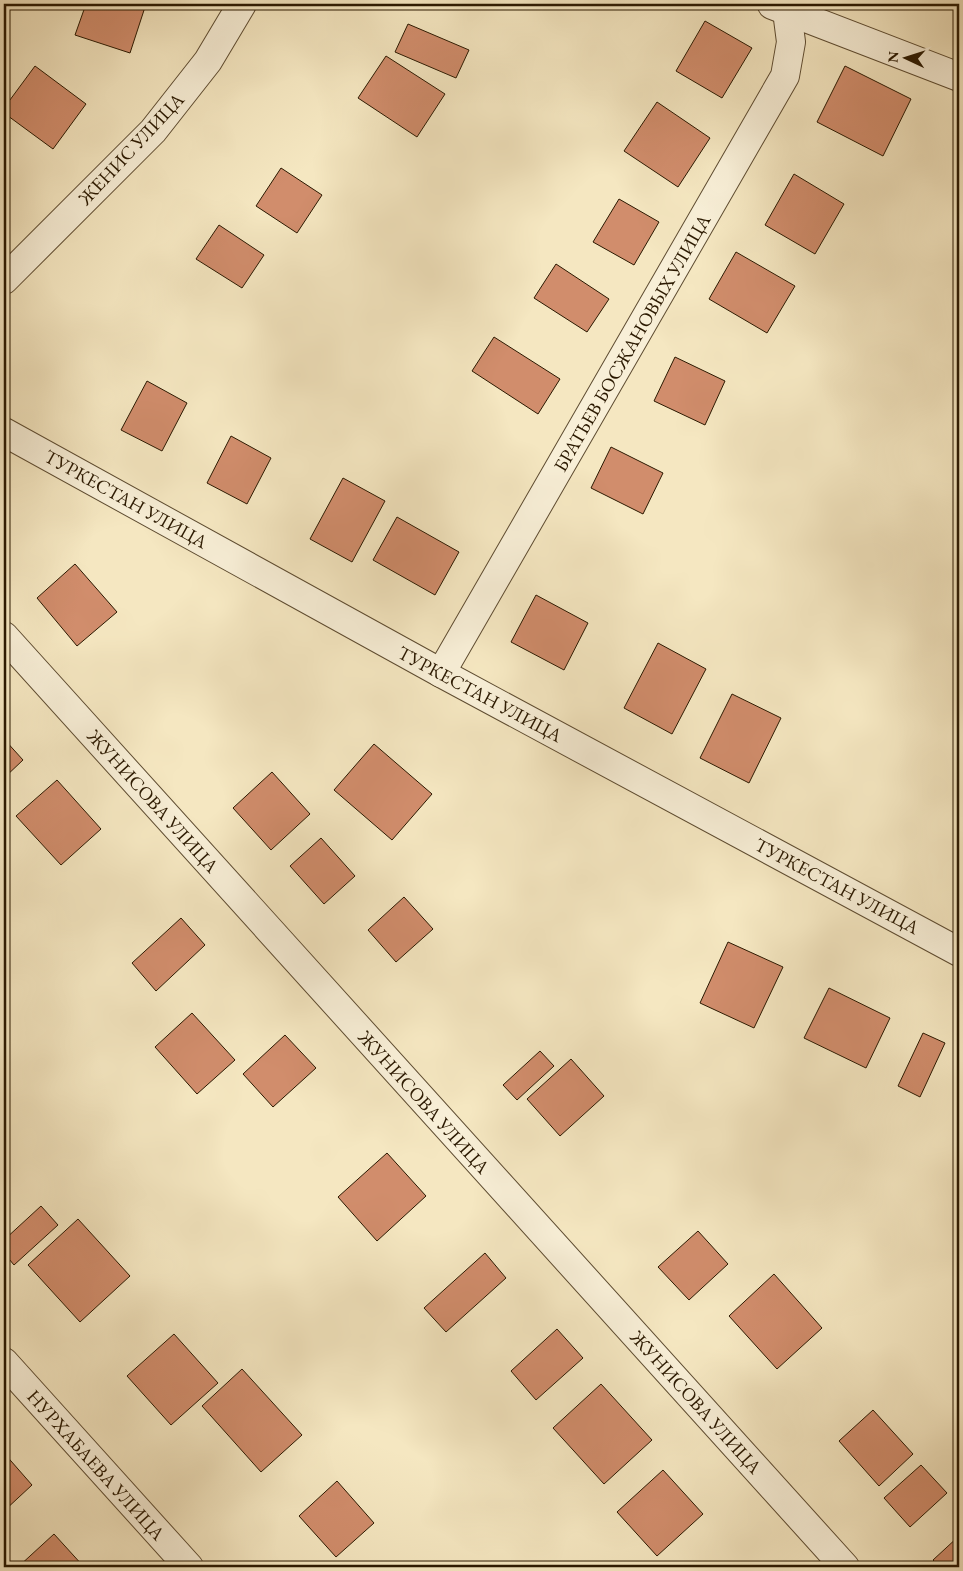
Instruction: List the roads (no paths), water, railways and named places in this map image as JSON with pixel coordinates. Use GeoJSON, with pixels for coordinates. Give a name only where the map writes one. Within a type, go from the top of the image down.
{"type":"FeatureCollection","features":[{"type":"Feature","properties":{"kind":"street","name":"ЖЕНИС УЛИЦА"},"geometry":{"type":"LineString","coordinates":[[4,280],[152,132],[208,61],[242,4]]}},
{"type":"Feature","properties":{"kind":"street"},"geometry":{"type":"LineString","coordinates":[[781,6],[959,77]]}},
{"type":"Feature","properties":{"kind":"street","name":"БРАТЬЕВ БОСЖАНОВЫХ УЛИЦА"},"geometry":{"type":"LineString","coordinates":[[441,673],[786,76],[791,42],[781,6]]}},
{"type":"Feature","properties":{"kind":"street","name":"ТУРКЕСТАН УЛИЦА"},"geometry":{"type":"LineString","coordinates":[[4,432],[441,673],[959,952]]}},
{"type":"Feature","properties":{"kind":"street","name":"ЖУНИСОВА УЛИЦА"},"geometry":{"type":"LineString","coordinates":[[4,636],[845,1567]]}},
{"type":"Feature","properties":{"kind":"street","name":"НУРХАБАЕВА УЛИЦА"},"geometry":{"type":"LineString","coordinates":[[4,1362],[189,1567]]}}]}
